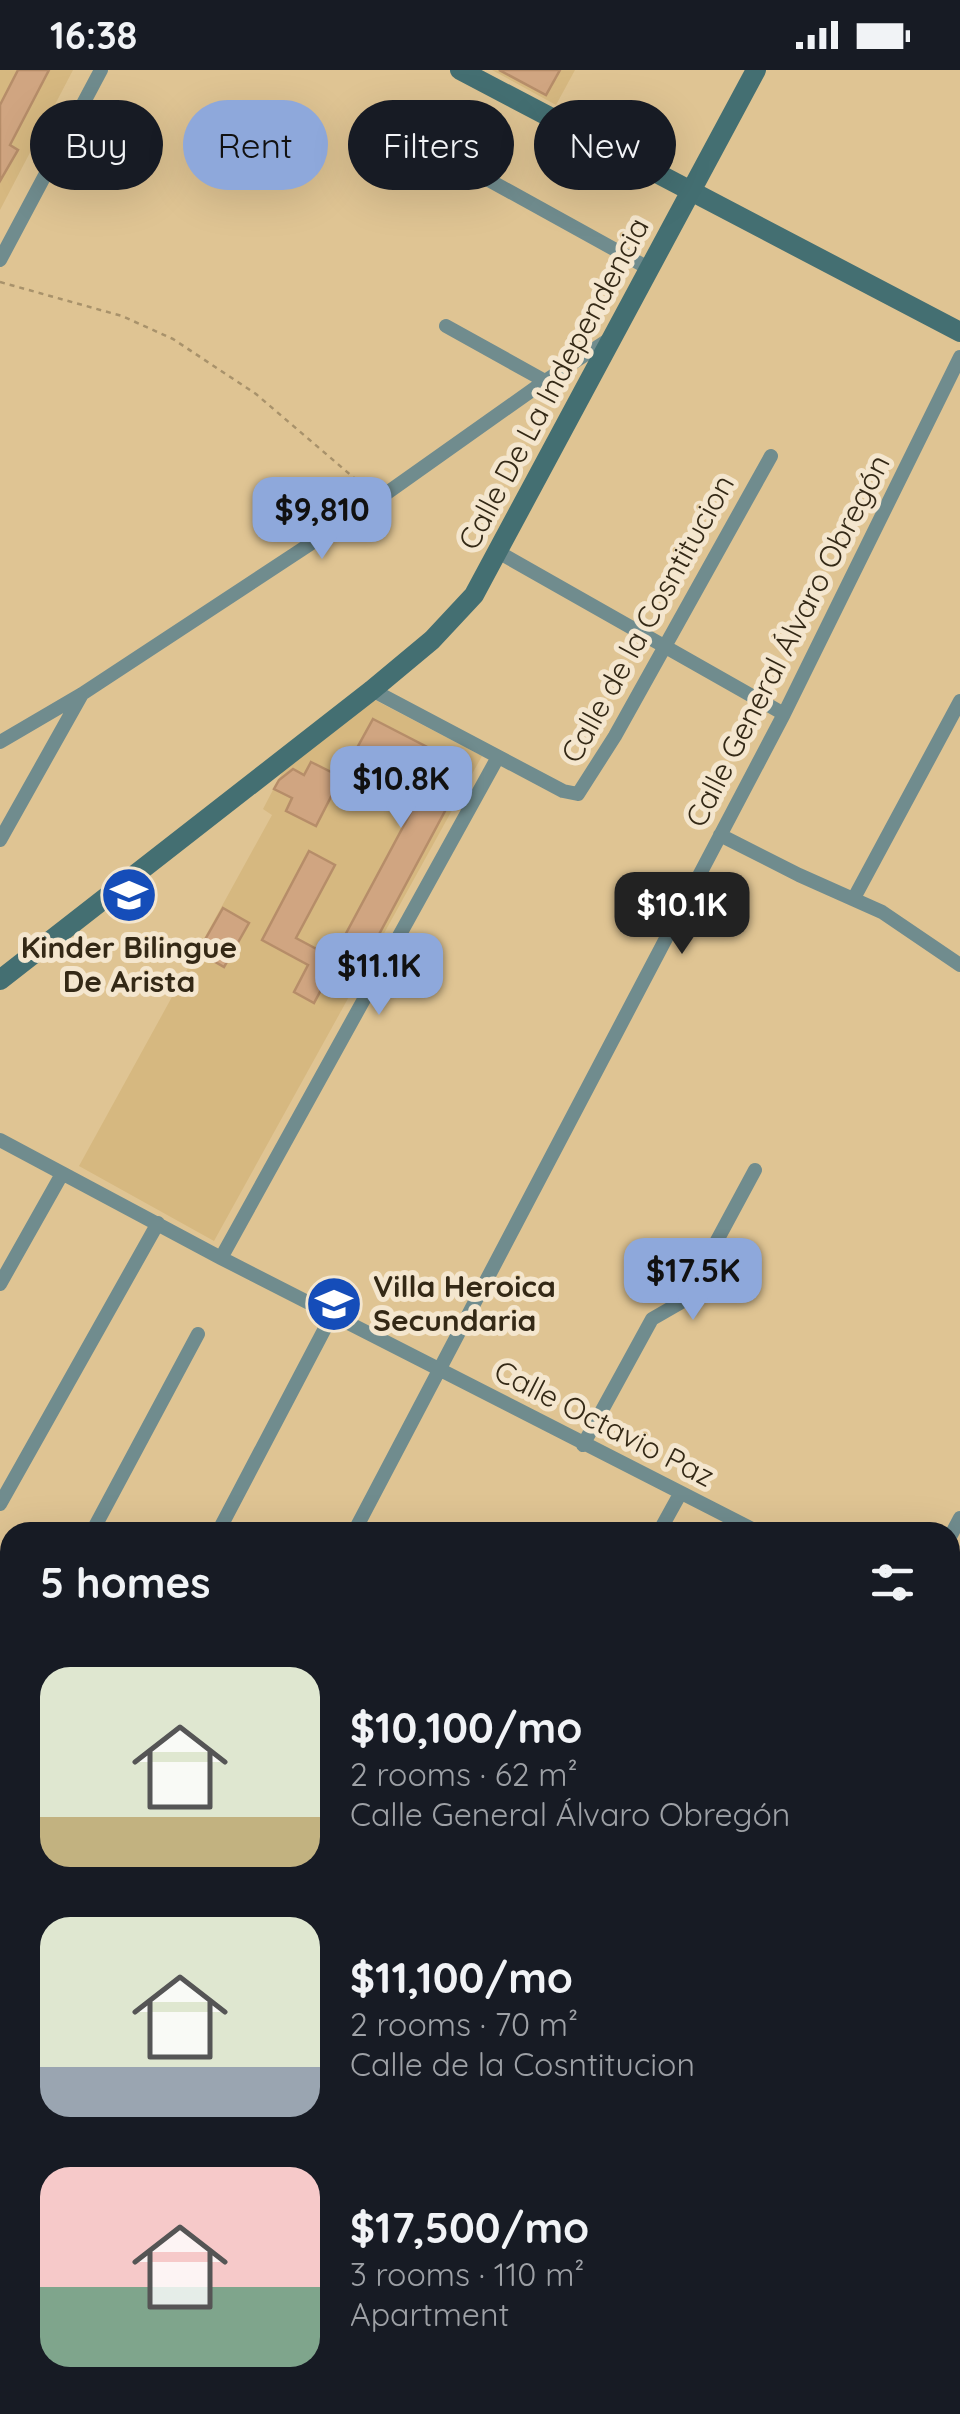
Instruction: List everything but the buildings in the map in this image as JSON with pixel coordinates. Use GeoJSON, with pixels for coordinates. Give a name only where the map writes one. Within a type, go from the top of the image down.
{"type":"FeatureCollection","features":[{"type":"Feature","properties":{"kind":"street"},"geometry":{"type":"LineString","coordinates":[[0,260],[101,70]]}},
{"type":"Feature","properties":{"kind":"street"},"geometry":{"type":"LineString","coordinates":[[460,70],[960,332]]}},
{"type":"Feature","properties":{"kind":"street"},"geometry":{"type":"LineString","coordinates":[[692,190],[756,70]]}},
{"type":"Feature","properties":{"kind":"street"},"geometry":{"type":"LineString","coordinates":[[506,190],[650,269]]}},
{"type":"Feature","properties":{"kind":"street","name":"Calle De La Independencia"},"geometry":{"type":"LineString","coordinates":[[0,980],[372,690],[432,640],[474,596],[692,190]]}},
{"type":"Feature","properties":{"kind":"street"},"geometry":{"type":"LineString","coordinates":[[446,326],[545,380]]}},
{"type":"Feature","properties":{"kind":"street"},"geometry":{"type":"LineString","coordinates":[[0,742],[82,694],[377,500],[615,335]]}},
{"type":"Feature","properties":{"kind":"street","name":"Calle General Álvaro Obregón"},"geometry":{"type":"LineString","coordinates":[[359,1522],[784,714],[960,357]]}},
{"type":"Feature","properties":{"kind":"street","name":"Calle de la Cosntitucion"},"geometry":{"type":"LineString","coordinates":[[498,758],[564,792],[582,790],[770,456]]}},
{"type":"Feature","properties":{"kind":"street"},"geometry":{"type":"LineString","coordinates":[[498,552],[784,714]]}},
{"type":"Feature","properties":{"kind":"street"},"geometry":{"type":"LineString","coordinates":[[221,1258],[498,758],[372,690]]}},
{"type":"Feature","properties":{"kind":"street"},"geometry":{"type":"LineString","coordinates":[[0,840],[82,694]]}},
{"type":"Feature","properties":{"kind":"street"},"geometry":{"type":"LineString","coordinates":[[854,898],[960,701]]}},
{"type":"Feature","properties":{"kind":"street"},"geometry":{"type":"LineString","coordinates":[[720,836],[893,918],[960,965]]}},
{"type":"Feature","properties":{"kind":"street","name":"Calle Octavio Paz"},"geometry":{"type":"LineString","coordinates":[[0,1140],[221,1258],[737,1522]]}},
{"type":"Feature","properties":{"kind":"street"},"geometry":{"type":"LineString","coordinates":[[583,1445],[652,1319],[685,1300],[755,1170]]}},
{"type":"Feature","properties":{"kind":"street"},"geometry":{"type":"LineString","coordinates":[[0,1284],[62,1174]]}},
{"type":"Feature","properties":{"kind":"street"},"geometry":{"type":"LineString","coordinates":[[0,1504],[158,1224]]}},
{"type":"Feature","properties":{"kind":"street"},"geometry":{"type":"LineString","coordinates":[[223,1522],[332,1315]]}},
{"type":"Feature","properties":{"kind":"street"},"geometry":{"type":"LineString","coordinates":[[97,1522],[198,1334]]}},
{"type":"Feature","properties":{"kind":"street"},"geometry":{"type":"LineString","coordinates":[[664,1522],[680,1494]]}},
{"type":"Feature","properties":{"kind":"path"},"geometry":{"type":"LineString","coordinates":[[0,282],[122,316],[173,339],[256,394],[377,500]]}},
{"type":"Feature","properties":{"kind":"shaded area"},"geometry":{"type":"Polygon","coordinates":[[[0,70],[73,70],[57,100],[30,100],[30,152],[0,210],[0,70]]]}},
{"type":"Feature","properties":{"kind":"shaded area"},"geometry":{"type":"Polygon","coordinates":[[[492,70],[575,70],[559,100],[547,100],[492,70]]]}},
{"type":"Feature","properties":{"kind":"shaded area"},"geometry":{"type":"Polygon","coordinates":[[[375,700],[482,756],[214,1241],[79,1166],[272,815],[263,809],[286,765],[375,700]]]}},
{"type":"Feature","properties":{"kind":"place","name":"Kinder Bilingue De Arista"},"geometry":{"type":"Point","coordinates":[129,895]}},
{"type":"Feature","properties":{"kind":"place","name":"Villa Heroica Secundaria"},"geometry":{"type":"Point","coordinates":[334,1304]}}]}
